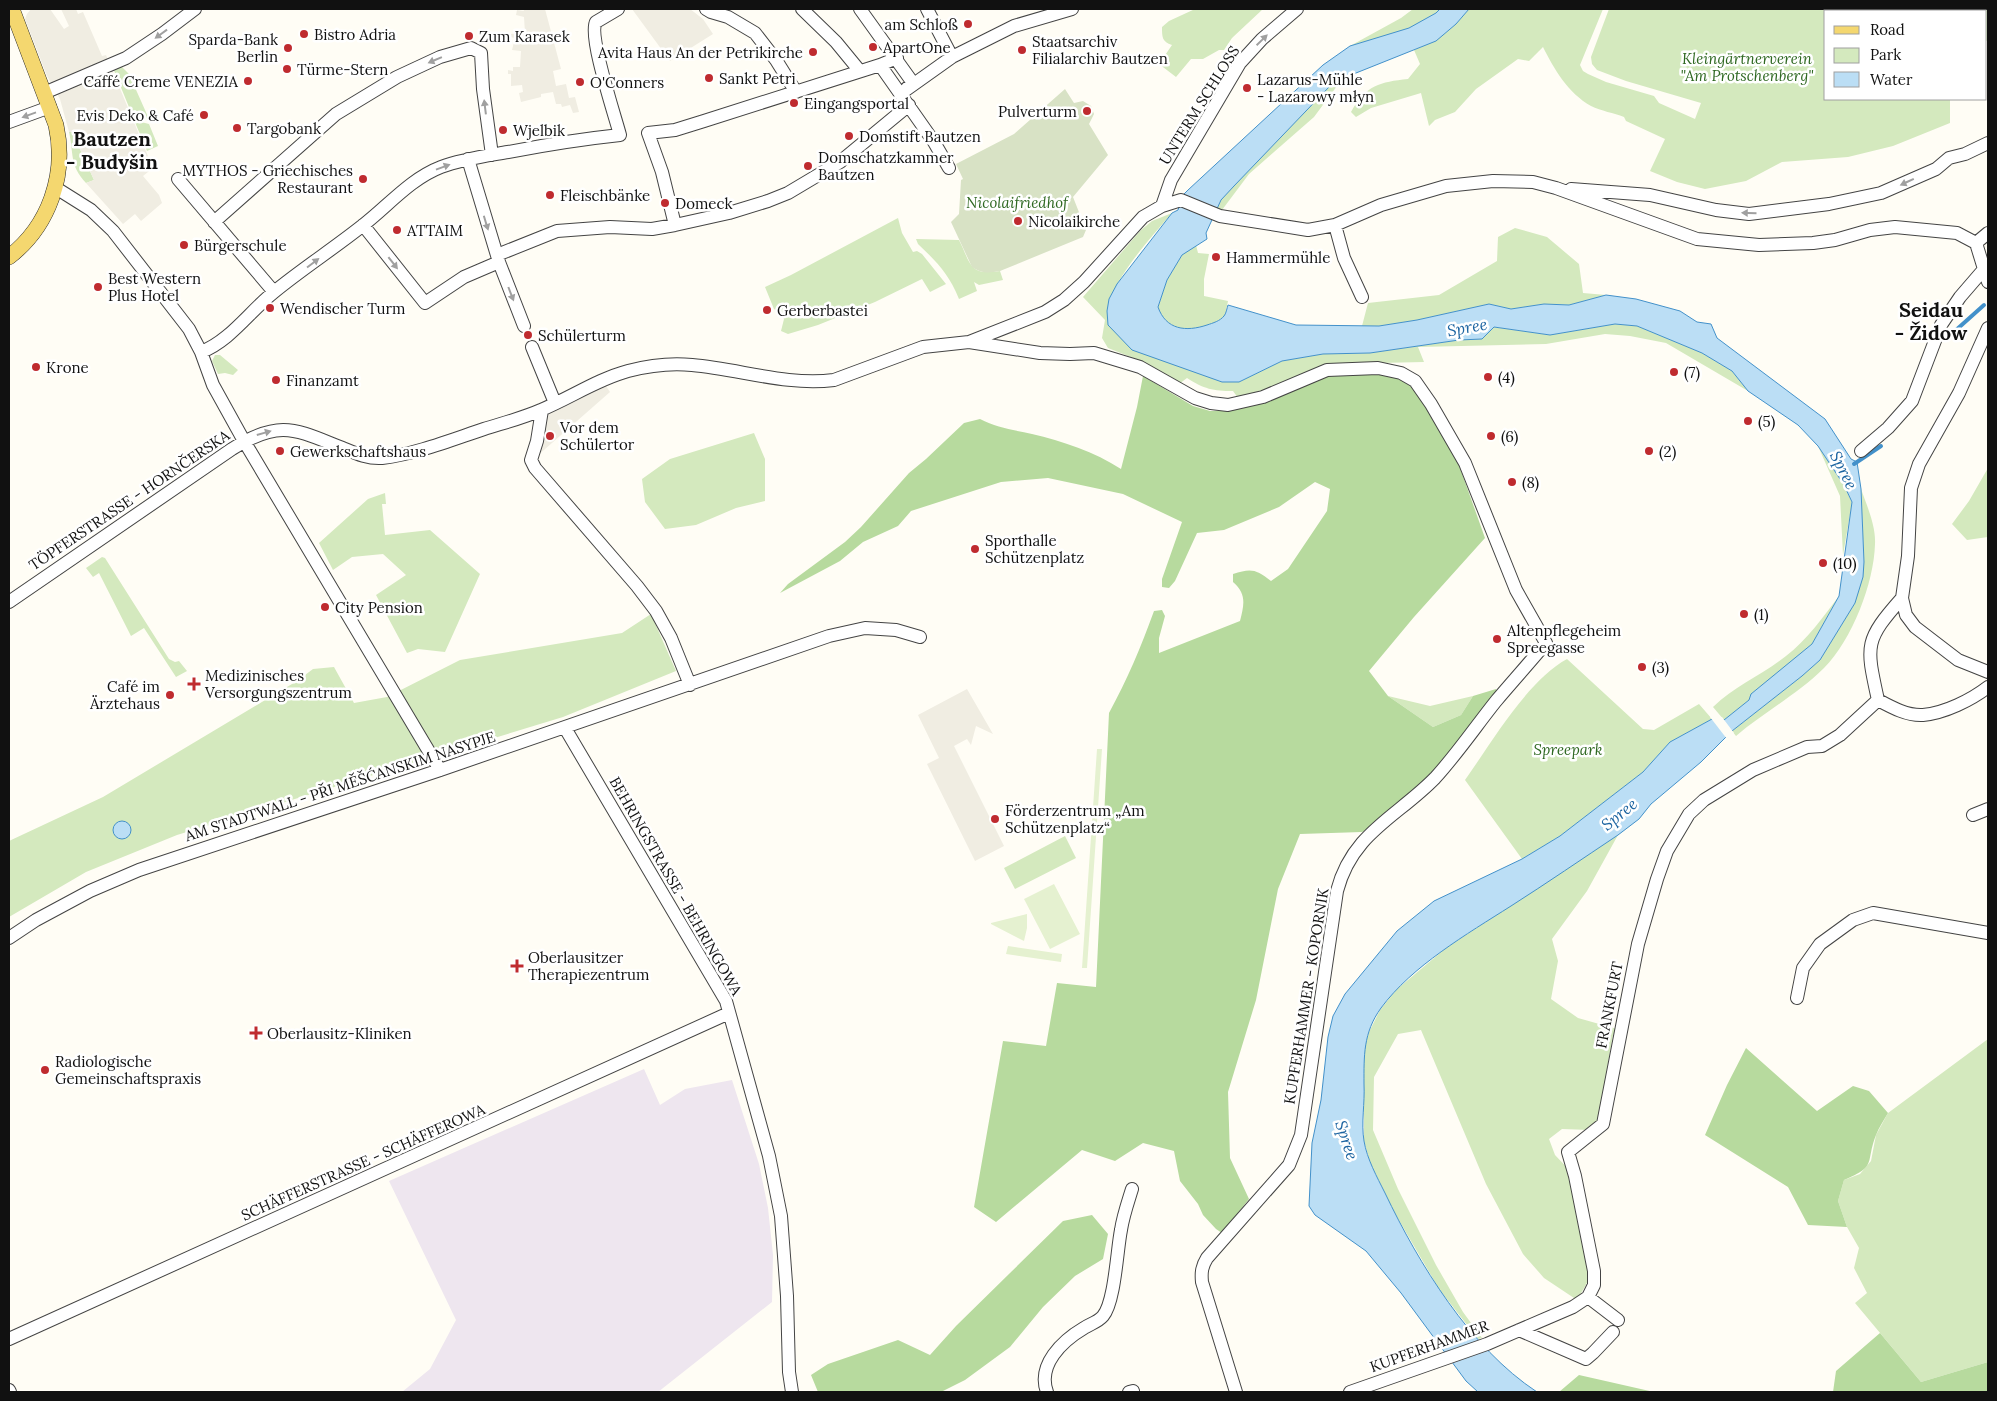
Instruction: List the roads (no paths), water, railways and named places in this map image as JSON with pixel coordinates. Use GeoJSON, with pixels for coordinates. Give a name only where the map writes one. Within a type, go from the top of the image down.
{"type":"FeatureCollection","features":[{"type":"Feature","properties":{"kind":"main road"},"geometry":{"type":"LineString","coordinates":[[10,254],[38,227],[56,188],[59,163],[58,136],[47,100],[12,9]]}},
{"type":"Feature","properties":{"kind":"street"},"geometry":{"type":"LineString","coordinates":[[9,122],[126,58],[195,9]]}},
{"type":"Feature","properties":{"kind":"street"},"geometry":{"type":"LineString","coordinates":[[201,352],[216,344],[274,292],[363,225],[392,199],[440,167],[468,159],[620,135],[599,58],[594,30],[596,22],[618,9]]}},
{"type":"Feature","properties":{"kind":"street"},"geometry":{"type":"LineString","coordinates":[[802,9],[836,42],[859,70]]}},
{"type":"Feature","properties":{"kind":"street"},"geometry":{"type":"LineString","coordinates":[[860,9],[897,58]]}},
{"type":"Feature","properties":{"kind":"street"},"geometry":{"type":"LineString","coordinates":[[926,9],[952,57]]}},
{"type":"Feature","properties":{"kind":"street"},"geometry":{"type":"LineString","coordinates":[[900,94],[952,57],[1014,26],[1048,12],[1072,9]]}},
{"type":"Feature","properties":{"kind":"street","name":"UNTERM SCHLOSS"},"geometry":{"type":"LineString","coordinates":[[1162,206],[1171,180],[1240,63],[1262,39],[1297,9]]}},
{"type":"Feature","properties":{"kind":"street"},"geometry":{"type":"LineString","coordinates":[[709,10],[728,17],[755,33],[776,60],[796,92]]}},
{"type":"Feature","properties":{"kind":"street"},"geometry":{"type":"LineString","coordinates":[[214,222],[336,114],[397,77],[440,57],[471,48],[481,53],[483,89],[492,155]]}},
{"type":"Feature","properties":{"kind":"street"},"geometry":{"type":"LineString","coordinates":[[675,225],[662,172],[648,134],[675,130],[859,70],[880,65],[909,105],[949,168]]}},
{"type":"Feature","properties":{"kind":"street"},"geometry":{"type":"LineString","coordinates":[[363,225],[425,303],[464,277],[557,231],[610,227],[652,229],[729,213],[788,193],[840,162],[909,105]]}},
{"type":"Feature","properties":{"kind":"street"},"geometry":{"type":"LineString","coordinates":[[1556,188],[1650,195],[1716,210],[1749,214],[1838,203],[1881,193],[1936,168],[1949,158],[1965,154],[1988,143]]}},
{"type":"Feature","properties":{"kind":"street"},"geometry":{"type":"LineString","coordinates":[[468,159],[498,259],[524,326]]}},
{"type":"Feature","properties":{"kind":"street"},"geometry":{"type":"LineString","coordinates":[[178,179],[274,292]]}},
{"type":"Feature","properties":{"kind":"street"},"geometry":{"type":"LineString","coordinates":[[690,685],[671,638],[656,611],[637,586],[535,468],[531,460],[537,441],[542,410],[628,371],[649,367],[691,364],[794,381],[819,382],[834,380],[923,347],[969,342],[1030,319],[1064,300],[1084,282],[1143,217],[1162,206],[1181,200],[1220,216],[1308,230],[1335,226],[1380,205],[1446,186],[1493,181],[1533,182],[1556,188],[1697,240],[1759,245],[1813,243],[1834,240],[1870,230],[1895,227],[1957,233],[1976,242],[1988,282]]}},
{"type":"Feature","properties":{"kind":"street"},"geometry":{"type":"LineString","coordinates":[[56,188],[91,210],[113,231],[189,329],[201,352],[213,385],[244,441],[440,770]]}},
{"type":"Feature","properties":{"kind":"street"},"geometry":{"type":"LineString","coordinates":[[1335,226],[1344,258],[1362,297]]}},
{"type":"Feature","properties":{"kind":"street"},"geometry":{"type":"LineString","coordinates":[[1976,242],[1988,233]]}},
{"type":"Feature","properties":{"kind":"street"},"geometry":{"type":"LineString","coordinates":[[1860,451],[1888,428],[1912,401],[1941,325],[1960,296],[1985,268]]}},
{"type":"Feature","properties":{"kind":"street"},"geometry":{"type":"LineString","coordinates":[[1988,328],[1958,393],[1919,464],[1911,488],[1908,556],[1902,598],[1906,615],[1915,627],[1958,660],[1988,672]]}},
{"type":"Feature","properties":{"kind":"street","name":"KUPFERHAMMER - KOPORNIK"},"geometry":{"type":"LineString","coordinates":[[969,342],[1040,353],[1094,353],[1140,367],[1195,398],[1211,403],[1228,405],[1263,397],[1327,370],[1378,368],[1401,373],[1415,381],[1426,396],[1465,463],[1516,590],[1546,643],[1496,701],[1434,779],[1374,830],[1359,846],[1347,863],[1341,877],[1337,891],[1301,1135],[1296,1150],[1289,1165],[1203,1264],[1201,1273],[1202,1282],[1236,1392]]}},
{"type":"Feature","properties":{"kind":"street"},"geometry":{"type":"LineString","coordinates":[[532,347],[555,404]]}},
{"type":"Feature","properties":{"kind":"street","name":"TÖPFERSTRASSE - HORNČERSKA"},"geometry":{"type":"LineString","coordinates":[[9,602],[244,441],[264,433],[286,429],[308,433],[362,456],[379,458],[395,456],[456,439],[542,410]]}},
{"type":"Feature","properties":{"kind":"street"},"geometry":{"type":"LineString","coordinates":[[1902,598],[1876,630],[1870,646],[1869,662],[1878,700],[1898,710],[1922,715],[1958,705],[1988,687]]}},
{"type":"Feature","properties":{"kind":"street","name":"AM STADTWALL - PŘI MĚŠĆANSKIM NASYPJE"},"geometry":{"type":"LineString","coordinates":[[9,938],[36,920],[90,891],[139,870],[565,728],[829,636],[865,628],[896,630],[920,637]]}},
{"type":"Feature","properties":{"kind":"street","name":"FRANKFURT"},"geometry":{"type":"LineString","coordinates":[[1588,1297],[1594,1285],[1594,1271],[1575,1176],[1568,1152],[1603,1124],[1638,944],[1667,852],[1689,814],[1699,805],[1753,770],[1807,747],[1822,746],[1840,735],[1878,700]]}},
{"type":"Feature","properties":{"kind":"street","name":"BEHRINGSTRASSE - BEHRINGOWA"},"geometry":{"type":"LineString","coordinates":[[565,728],[720,990],[729,1013],[769,1156],[781,1216],[787,1296],[789,1372],[792,1392]]}},
{"type":"Feature","properties":{"kind":"street"},"geometry":{"type":"LineString","coordinates":[[1973,815],[1988,810]]}},
{"type":"Feature","properties":{"kind":"street"},"geometry":{"type":"LineString","coordinates":[[1797,998],[1803,968],[1820,944],[1853,920],[1873,913],[1988,932]]}},
{"type":"Feature","properties":{"kind":"street","name":"SCHÄFFERSTRASSE - SCHÄFFEROWA"},"geometry":{"type":"LineString","coordinates":[[9,1339],[729,1013]]}},
{"type":"Feature","properties":{"kind":"street"},"geometry":{"type":"LineString","coordinates":[[1047,1392],[1045,1385],[1048,1363],[1058,1347],[1103,1316],[1107,1309],[1114,1279],[1120,1230],[1132,1189]]}},
{"type":"Feature","properties":{"kind":"street"},"geometry":{"type":"LineString","coordinates":[[1588,1297],[1618,1320]]}},
{"type":"Feature","properties":{"kind":"street","name":"KUPFERHAMMER"},"geometry":{"type":"LineString","coordinates":[[1350,1392],[1487,1344],[1573,1307],[1588,1297]]}},
{"type":"Feature","properties":{"kind":"street"},"geometry":{"type":"LineString","coordinates":[[1519,1330],[1586,1358],[1593,1354],[1613,1332]]}},
{"type":"Feature","properties":{"kind":"water","name":"Spree"},"geometry":{"type":"Polygon","coordinates":[[[1440,9],[1469,9],[1456,24],[1436,41],[1351,75],[1330,86],[1221,200],[1206,233],[1207,239],[1182,255],[1167,280],[1158,307],[1166,320],[1171,325],[1178,327],[1199,327],[1214,323],[1220,319],[1225,315],[1228,305],[1296,325],[1379,326],[1417,320],[1489,304],[1511,309],[1544,304],[1569,305],[1606,295],[1636,299],[1680,311],[1697,322],[1711,324],[1717,338],[1825,419],[1851,459],[1857,462],[1861,489],[1863,577],[1855,603],[1820,660],[1732,731],[1701,762],[1651,804],[1639,819],[1538,889],[1441,952],[1408,978],[1381,1008],[1371,1026],[1365,1054],[1363,1127],[1365,1148],[1373,1168],[1414,1248],[1430,1276],[1449,1303],[1490,1352],[1513,1374],[1537,1392],[1478,1392],[1466,1381],[1401,1293],[1366,1251],[1315,1215],[1309,1206],[1312,1143],[1321,1100],[1328,1037],[1333,1016],[1345,994],[1397,931],[1434,901],[1522,859],[1560,836],[1643,772],[1670,742],[1712,719],[1724,720],[1749,700],[1751,694],[1812,644],[1839,596],[1852,502],[1844,485],[1818,446],[1798,425],[1748,391],[1732,371],[1702,353],[1637,326],[1615,324],[1550,335],[1494,327],[1482,339],[1459,340],[1370,353],[1323,354],[1282,361],[1239,382],[1222,382],[1132,350],[1108,325],[1107,311],[1109,299],[1117,284],[1172,213],[1178,210],[1183,195],[1188,190],[1323,65],[1350,46],[1409,28],[1440,9]]]}},
{"type":"Feature","properties":{"kind":"water"},"geometry":{"type":"Polygon","coordinates":[[[118,821],[126,821],[131,826],[129,837],[118,839],[113,834],[113,826],[118,821]]]}},
{"type":"Feature","properties":{"kind":"waterway"},"geometry":{"type":"LineString","coordinates":[[1946,339],[1984,305]]}},
{"type":"Feature","properties":{"kind":"waterway","name":"Spree"},"geometry":{"type":"LineString","coordinates":[[1854,464],[1881,446]]}},
{"type":"Feature","properties":{"kind":"place","name":"am Schloß"},"geometry":{"type":"Point","coordinates":[968,24]}},
{"type":"Feature","properties":{"kind":"place","name":"Bistro Adria"},"geometry":{"type":"Point","coordinates":[304,34]}},
{"type":"Feature","properties":{"kind":"place","name":"Zum Karasek"},"geometry":{"type":"Point","coordinates":[469,36]}},
{"type":"Feature","properties":{"kind":"place","name":"ApartOne"},"geometry":{"type":"Point","coordinates":[873,47]}},
{"type":"Feature","properties":{"kind":"place","name":"Sparda-Bank Berlin"},"geometry":{"type":"Point","coordinates":[288,48]}},
{"type":"Feature","properties":{"kind":"place","name":"Staatsarchiv Filialarchiv Bautzen"},"geometry":{"type":"Point","coordinates":[1022,50]}},
{"type":"Feature","properties":{"kind":"place","name":"Avita Haus An der Petrikirche"},"geometry":{"type":"Point","coordinates":[813,52]}},
{"type":"Feature","properties":{"kind":"place","name":"Türme-Stern"},"geometry":{"type":"Point","coordinates":[287,69]}},
{"type":"Feature","properties":{"kind":"place","name":"Sankt Petri"},"geometry":{"type":"Point","coordinates":[709,78]}},
{"type":"Feature","properties":{"kind":"place","name":"Caffé Creme VENEZIA"},"geometry":{"type":"Point","coordinates":[248,81]}},
{"type":"Feature","properties":{"kind":"place","name":"O'Conners"},"geometry":{"type":"Point","coordinates":[580,82]}},
{"type":"Feature","properties":{"kind":"place","name":"Lazarus-Mühle - Lazarowy młyn"},"geometry":{"type":"Point","coordinates":[1247,88]}},
{"type":"Feature","properties":{"kind":"place","name":"Eingangsportal"},"geometry":{"type":"Point","coordinates":[794,103]}},
{"type":"Feature","properties":{"kind":"place","name":"Pulverturm"},"geometry":{"type":"Point","coordinates":[1087,111]}},
{"type":"Feature","properties":{"kind":"place","name":"Evis Deko & Café"},"geometry":{"type":"Point","coordinates":[204,115]}},
{"type":"Feature","properties":{"kind":"place","name":"Targobank"},"geometry":{"type":"Point","coordinates":[237,128]}},
{"type":"Feature","properties":{"kind":"place","name":"Wjelbik"},"geometry":{"type":"Point","coordinates":[503,130]}},
{"type":"Feature","properties":{"kind":"place","name":"Domstift Bautzen"},"geometry":{"type":"Point","coordinates":[849,136]}},
{"type":"Feature","properties":{"kind":"place","name":"Domschatzkammer Bautzen"},"geometry":{"type":"Point","coordinates":[808,166]}},
{"type":"Feature","properties":{"kind":"place","name":"MYTHOS - Griechisches Restaurant"},"geometry":{"type":"Point","coordinates":[363,179]}},
{"type":"Feature","properties":{"kind":"place","name":"Fleischbänke"},"geometry":{"type":"Point","coordinates":[550,195]}},
{"type":"Feature","properties":{"kind":"place","name":"Domeck"},"geometry":{"type":"Point","coordinates":[665,203]}},
{"type":"Feature","properties":{"kind":"place","name":"Nicolaikirche"},"geometry":{"type":"Point","coordinates":[1018,221]}},
{"type":"Feature","properties":{"kind":"place","name":"ATTAIM"},"geometry":{"type":"Point","coordinates":[397,230]}},
{"type":"Feature","properties":{"kind":"place","name":"Bürgerschule"},"geometry":{"type":"Point","coordinates":[184,245]}},
{"type":"Feature","properties":{"kind":"place","name":"Hammermühle"},"geometry":{"type":"Point","coordinates":[1216,257]}},
{"type":"Feature","properties":{"kind":"place","name":"Best Western Plus Hotel"},"geometry":{"type":"Point","coordinates":[98,287]}},
{"type":"Feature","properties":{"kind":"place","name":"Wendischer Turm"},"geometry":{"type":"Point","coordinates":[270,308]}},
{"type":"Feature","properties":{"kind":"place","name":"Gerberbastei"},"geometry":{"type":"Point","coordinates":[767,310]}},
{"type":"Feature","properties":{"kind":"place","name":"Schülerturm"},"geometry":{"type":"Point","coordinates":[528,335]}},
{"type":"Feature","properties":{"kind":"place","name":"Krone"},"geometry":{"type":"Point","coordinates":[36,367]}},
{"type":"Feature","properties":{"kind":"place","name":"(7)"},"geometry":{"type":"Point","coordinates":[1674,372]}},
{"type":"Feature","properties":{"kind":"place","name":"(4)"},"geometry":{"type":"Point","coordinates":[1488,377]}},
{"type":"Feature","properties":{"kind":"place","name":"Finanzamt"},"geometry":{"type":"Point","coordinates":[276,380]}},
{"type":"Feature","properties":{"kind":"place","name":"(5)"},"geometry":{"type":"Point","coordinates":[1748,421]}},
{"type":"Feature","properties":{"kind":"place","name":"Vor dem Schülertor"},"geometry":{"type":"Point","coordinates":[550,436]}},
{"type":"Feature","properties":{"kind":"place","name":"(6)"},"geometry":{"type":"Point","coordinates":[1491,436]}},
{"type":"Feature","properties":{"kind":"place","name":"Gewerkschaftshaus"},"geometry":{"type":"Point","coordinates":[280,451]}},
{"type":"Feature","properties":{"kind":"place","name":"(2)"},"geometry":{"type":"Point","coordinates":[1649,451]}},
{"type":"Feature","properties":{"kind":"place","name":"(8)"},"geometry":{"type":"Point","coordinates":[1512,482]}},
{"type":"Feature","properties":{"kind":"place","name":"Sporthalle Schützenplatz"},"geometry":{"type":"Point","coordinates":[975,549]}},
{"type":"Feature","properties":{"kind":"place","name":"(10)"},"geometry":{"type":"Point","coordinates":[1823,563]}},
{"type":"Feature","properties":{"kind":"place","name":"City Pension"},"geometry":{"type":"Point","coordinates":[325,607]}},
{"type":"Feature","properties":{"kind":"place","name":"(1)"},"geometry":{"type":"Point","coordinates":[1744,614]}},
{"type":"Feature","properties":{"kind":"place","name":"Altenpflegeheim Spreegasse"},"geometry":{"type":"Point","coordinates":[1497,639]}},
{"type":"Feature","properties":{"kind":"place","name":"(3)"},"geometry":{"type":"Point","coordinates":[1642,667]}},
{"type":"Feature","properties":{"kind":"place","name":"Medizinisches Versorgungszentrum"},"geometry":{"type":"Point","coordinates":[194,684]}},
{"type":"Feature","properties":{"kind":"place","name":"Café im Ärztehaus"},"geometry":{"type":"Point","coordinates":[170,695]}},
{"type":"Feature","properties":{"kind":"place","name":"Förderzentrum „Am Schützenplatz“"},"geometry":{"type":"Point","coordinates":[995,819]}},
{"type":"Feature","properties":{"kind":"place","name":"Oberlausitzer Therapiezentrum"},"geometry":{"type":"Point","coordinates":[517,966]}},
{"type":"Feature","properties":{"kind":"place","name":"Oberlausitz-Kliniken"},"geometry":{"type":"Point","coordinates":[256,1033]}},
{"type":"Feature","properties":{"kind":"place","name":"Radiologische Gemeinschaftspraxis"},"geometry":{"type":"Point","coordinates":[45,1070]}},
{"type":"Feature","properties":{"kind":"district","name":"Bautzen - Budyšin"},"geometry":{"type":"Point","coordinates":[112,150]}},
{"type":"Feature","properties":{"kind":"district","name":"Seidau - Židow"},"geometry":{"type":"Point","coordinates":[1931,320]}},
{"type":"Feature","properties":{"kind":"park label","name":"Kleingärtnerverein \"Am Protschenberg\""},"geometry":{"type":"Point","coordinates":[1747,66]}},
{"type":"Feature","properties":{"kind":"park label","name":"Nicolaifriedhof"},"geometry":{"type":"Point","coordinates":[1017,202]}},
{"type":"Feature","properties":{"kind":"park label","name":"Spreepark"},"geometry":{"type":"Point","coordinates":[1568,749]}}]}
